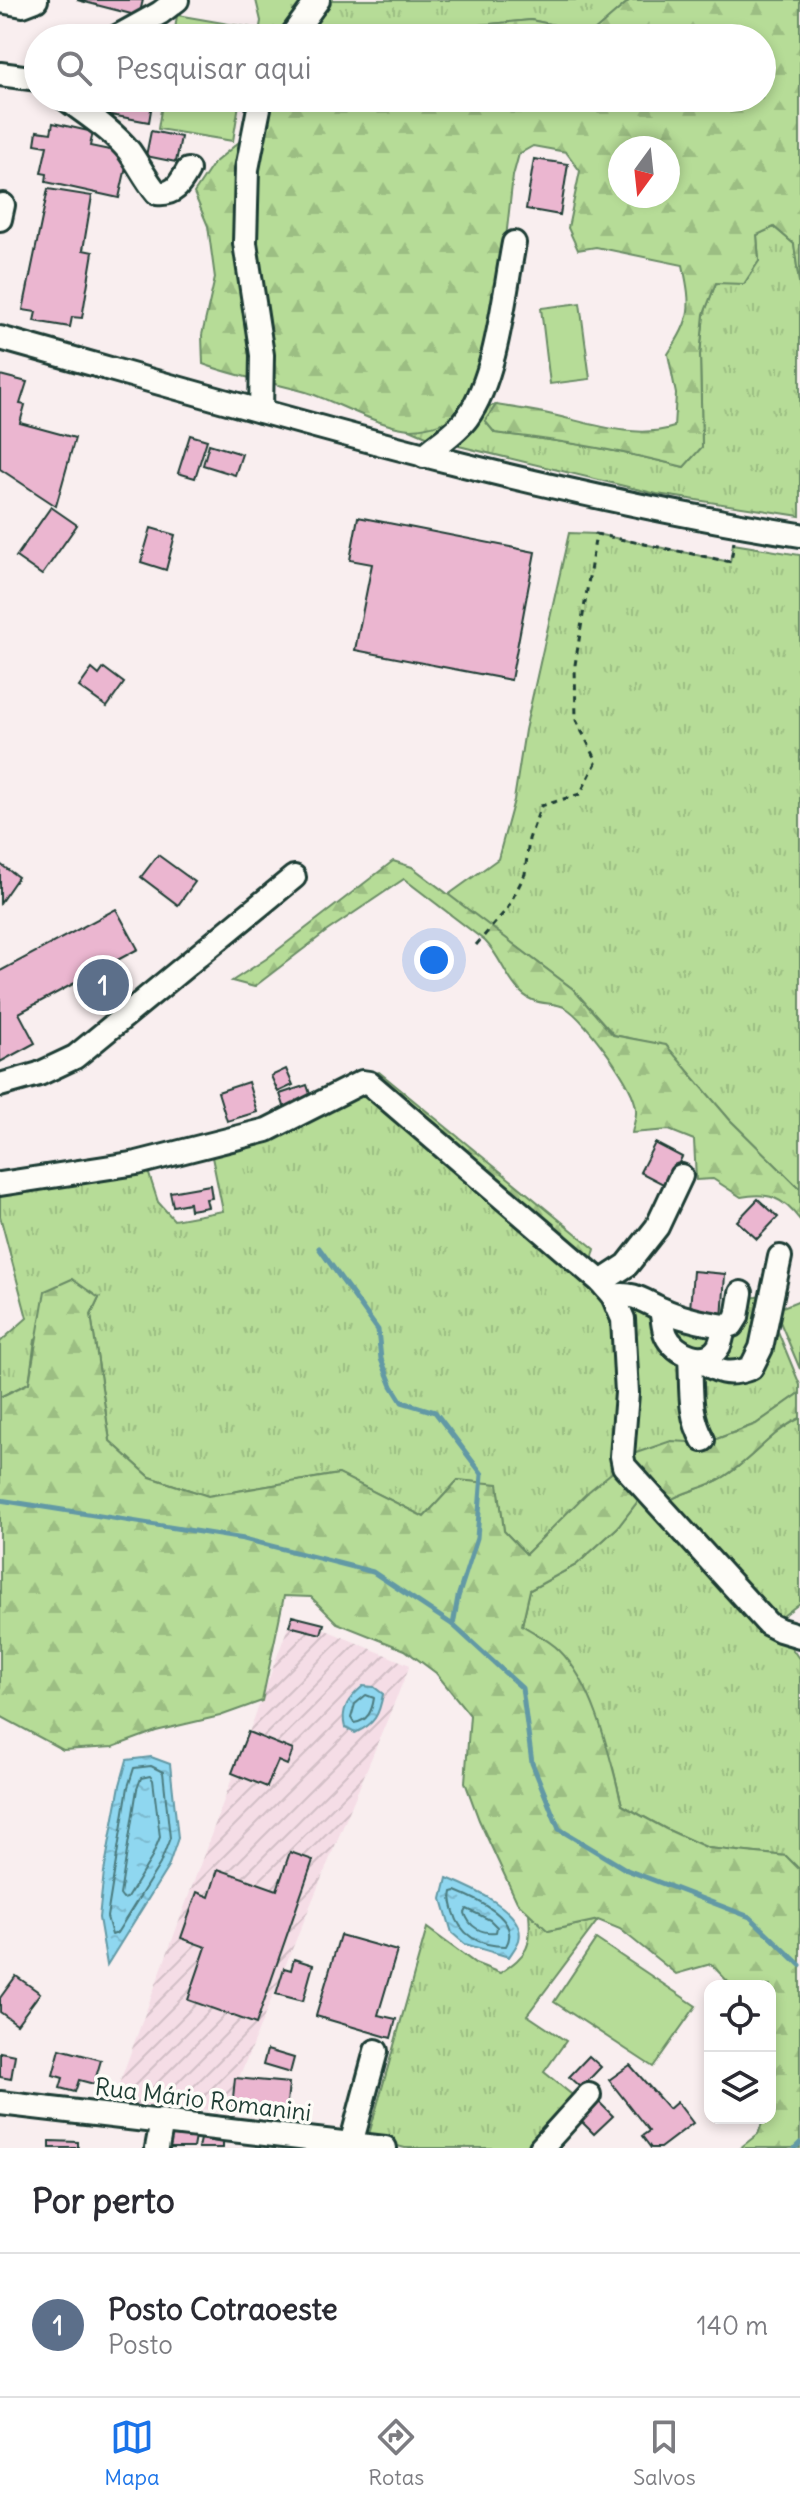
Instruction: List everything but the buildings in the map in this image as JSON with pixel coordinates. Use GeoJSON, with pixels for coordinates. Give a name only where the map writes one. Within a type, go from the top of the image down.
{"type":"FeatureCollection","features":[{"type":"Feature","properties":{"kind":"street"},"geometry":{"type":"LineString","coordinates":[[0,1],[23,5],[36,0]]}},
{"type":"Feature","properties":{"kind":"street"},"geometry":{"type":"LineString","coordinates":[[140,24],[177,0]]}},
{"type":"Feature","properties":{"kind":"street"},"geometry":{"type":"LineString","coordinates":[[300,24],[318,0]]}},
{"type":"Feature","properties":{"kind":"street"},"geometry":{"type":"LineString","coordinates":[[0,74],[24,77]]}},
{"type":"Feature","properties":{"kind":"street"},"geometry":{"type":"LineString","coordinates":[[83,112],[130,152],[157,193],[166,194],[178,188],[188,170]]}},
{"type":"Feature","properties":{"kind":"street"},"geometry":{"type":"LineString","coordinates":[[258,112],[247,169],[245,243],[262,355],[261,411]]}},
{"type":"Feature","properties":{"kind":"street"},"geometry":{"type":"LineString","coordinates":[[424,456],[465,420],[478,397],[489,368],[514,243]]}},
{"type":"Feature","properties":{"kind":"street"},"geometry":{"type":"LineString","coordinates":[[0,338],[424,456],[542,485],[800,535]]}},
{"type":"Feature","properties":{"kind":"street"},"geometry":{"type":"LineString","coordinates":[[0,1085],[39,1074],[75,1057],[294,877]]}},
{"type":"Feature","properties":{"kind":"street"},"geometry":{"type":"LineString","coordinates":[[0,1184],[137,1163],[267,1130],[362,1082],[369,1083],[607,1289],[623,1319],[627,1393],[622,1456],[624,1466],[768,1624],[800,1636]]}},
{"type":"Feature","properties":{"kind":"street"},"geometry":{"type":"LineString","coordinates":[[607,1289],[657,1227],[681,1176]]}},
{"type":"Feature","properties":{"kind":"street"},"geometry":{"type":"LineString","coordinates":[[661,1310],[665,1333],[672,1345],[713,1370],[734,1375],[751,1368],[761,1348],[780,1257]]}},
{"type":"Feature","properties":{"kind":"street"},"geometry":{"type":"LineString","coordinates":[[607,1289],[636,1296],[661,1310],[724,1326],[732,1325],[737,1317],[741,1293]]}},
{"type":"Feature","properties":{"kind":"street"},"geometry":{"type":"LineString","coordinates":[[693,1357],[712,1353],[719,1346],[724,1326]]}},
{"type":"Feature","properties":{"kind":"street"},"geometry":{"type":"LineString","coordinates":[[693,1357],[691,1406],[693,1420],[703,1440]]}},
{"type":"Feature","properties":{"kind":"street"},"geometry":{"type":"LineString","coordinates":[[352,2146],[376,2051]]}},
{"type":"Feature","properties":{"kind":"street"},"geometry":{"type":"LineString","coordinates":[[541,2148],[589,2095]]}},
{"type":"Feature","properties":{"kind":"street","name":"Rua Mário Romanini"},"geometry":{"type":"LineString","coordinates":[[0,2103],[385,2148]]}},
{"type":"Feature","properties":{"kind":"street"},"geometry":{"type":"LineString","coordinates":[[157,2148],[162,2121]]}},
{"type":"Feature","properties":{"kind":"path"},"geometry":{"type":"LineString","coordinates":[[476,945],[507,909],[525,874],[529,839],[541,806],[580,794],[597,761],[576,720],[575,665],[596,534],[731,562],[736,525]]}},
{"type":"Feature","properties":{"kind":"shaded area"},"geometry":{"type":"Polygon","coordinates":[[[292,1616],[410,1665],[225,2111],[112,2103],[292,1616]]]}},
{"type":"Feature","properties":{"kind":"green space"},"geometry":{"type":"Polygon","coordinates":[[[256,0],[630,0],[602,24],[550,24],[531,20],[490,24],[260,24],[256,0]]]}},
{"type":"Feature","properties":{"kind":"green space"},"geometry":{"type":"Polygon","coordinates":[[[630,0],[800,0],[800,289],[794,244],[774,227],[757,235],[759,261],[744,284],[716,283],[704,314],[700,355],[702,447],[684,467],[590,447],[495,433],[485,421],[496,405],[624,431],[658,431],[674,427],[676,394],[668,354],[682,331],[688,312],[683,265],[596,247],[578,250],[568,228],[580,171],[566,152],[533,146],[519,154],[513,176],[506,238],[470,409],[442,423],[412,429],[373,420],[306,392],[203,364],[202,335],[215,278],[208,226],[194,193],[214,163],[245,137],[264,112],[776,112],[776,24],[602,24],[630,0]]]}},
{"type":"Feature","properties":{"kind":"green space"},"geometry":{"type":"Polygon","coordinates":[[[177,15],[229,24],[176,24],[177,15]]]}},
{"type":"Feature","properties":{"kind":"green space"},"geometry":{"type":"Polygon","coordinates":[[[531,20],[550,24],[490,24],[531,20]]]}},
{"type":"Feature","properties":{"kind":"green space"},"geometry":{"type":"Polygon","coordinates":[[[161,112],[238,112],[233,141],[158,129],[161,112]]]}},
{"type":"Feature","properties":{"kind":"green space"},"geometry":{"type":"Polygon","coordinates":[[[774,227],[794,244],[800,289],[800,516],[657,494],[438,441],[410,429],[451,421],[470,409],[496,405],[485,421],[495,433],[590,447],[684,467],[702,447],[700,355],[704,314],[716,283],[759,261],[757,235],[774,227]]]}},
{"type":"Feature","properties":{"kind":"green space"},"geometry":{"type":"Polygon","coordinates":[[[580,303],[590,379],[550,384],[541,308],[580,303]]]}},
{"type":"Feature","properties":{"kind":"green space"},"geometry":{"type":"Polygon","coordinates":[[[569,533],[596,534],[730,562],[733,544],[800,555],[800,1189],[730,1120],[666,1046],[614,1035],[573,989],[448,895],[498,859],[514,800],[525,730],[569,533]]]}},
{"type":"Feature","properties":{"kind":"green space"},"geometry":{"type":"Polygon","coordinates":[[[393,861],[412,867],[573,989],[613,1035],[666,1045],[730,1120],[800,1189],[800,1220],[774,1198],[759,1195],[741,1197],[713,1179],[696,1180],[694,1140],[669,1130],[632,1133],[636,1112],[627,1085],[585,1025],[560,1005],[536,1001],[523,994],[485,941],[404,879],[327,931],[254,987],[232,981],[266,959],[393,861]]]}},
{"type":"Feature","properties":{"kind":"green space"},"geometry":{"type":"Polygon","coordinates":[[[379,1072],[595,1249],[592,1260],[365,1076],[379,1072]]]}},
{"type":"Feature","properties":{"kind":"green space"},"geometry":{"type":"Polygon","coordinates":[[[365,1076],[620,1292],[710,1328],[751,1298],[767,1295],[767,1305],[800,1385],[800,1393],[756,1424],[706,1443],[626,1462],[526,1554],[504,1531],[498,1485],[458,1480],[424,1517],[338,1474],[208,1496],[150,1477],[110,1441],[91,1315],[99,1298],[35,1340],[29,1383],[0,1397],[0,1342],[27,1318],[0,1216],[0,1192],[148,1171],[158,1202],[174,1220],[223,1211],[211,1152],[365,1076]]]}},
{"type":"Feature","properties":{"kind":"green space"},"geometry":{"type":"Polygon","coordinates":[[[72,1279],[99,1298],[91,1315],[110,1441],[150,1477],[208,1496],[339,1474],[424,1517],[458,1480],[498,1484],[504,1531],[526,1554],[588,1492],[636,1453],[671,1441],[706,1443],[756,1424],[800,1393],[800,1418],[779,1431],[722,1478],[665,1503],[648,1488],[618,1527],[576,1565],[530,1590],[522,1625],[559,1650],[582,1682],[600,1723],[622,1805],[708,1848],[786,1856],[800,1870],[800,2148],[740,2148],[758,2134],[762,2124],[776,2124],[776,1980],[726,1980],[711,1964],[676,1974],[620,1929],[598,1920],[548,1931],[517,1902],[465,1782],[470,1715],[436,1673],[405,1650],[337,1623],[311,1597],[284,1596],[262,1701],[220,1716],[156,1731],[113,1747],[63,1750],[0,1716],[0,1397],[29,1383],[45,1291],[72,1279]]]}},
{"type":"Feature","properties":{"kind":"green space"},"geometry":{"type":"Polygon","coordinates":[[[800,1300],[800,1369],[775,1310],[800,1300]]]}},
{"type":"Feature","properties":{"kind":"green space"},"geometry":{"type":"Polygon","coordinates":[[[800,1418],[800,1603],[774,1623],[800,1660],[800,1870],[786,1856],[708,1848],[622,1805],[613,1768],[522,1625],[530,1590],[576,1565],[618,1527],[648,1488],[665,1503],[715,1482],[800,1418]]]}},
{"type":"Feature","properties":{"kind":"green space"},"geometry":{"type":"Polygon","coordinates":[[[529,1913],[549,1931],[598,1920],[527,2015],[566,2041],[544,2072],[576,2098],[545,2148],[405,2148],[368,2138],[427,1928],[475,1963],[500,1973],[526,1949],[530,1934],[529,1913]]]}},
{"type":"Feature","properties":{"kind":"green space"},"geometry":{"type":"Polygon","coordinates":[[[596,1939],[696,2006],[653,2067],[554,2002],[596,1939]]]}},
{"type":"Feature","properties":{"kind":"water"},"geometry":{"type":"Polygon","coordinates":[[[363,1686],[374,1687],[383,1694],[375,1718],[355,1733],[345,1728],[344,1715],[350,1700],[363,1686]]]}},
{"type":"Feature","properties":{"kind":"water"},"geometry":{"type":"Polygon","coordinates":[[[151,1757],[170,1764],[178,1838],[168,1867],[107,1965],[99,1918],[120,1785],[127,1760],[151,1757]]]}},
{"type":"Feature","properties":{"kind":"water"},"geometry":{"type":"Polygon","coordinates":[[[447,1878],[494,1902],[514,1919],[519,1929],[519,1940],[509,1957],[465,1944],[452,1933],[442,1899],[447,1878]]]}},
{"type":"Feature","properties":{"kind":"waterway"},"geometry":{"type":"LineString","coordinates":[[319,1248],[378,1330],[381,1359],[402,1402],[435,1412],[482,1474],[477,1538],[458,1597],[453,1625]]}},
{"type":"Feature","properties":{"kind":"waterway"},"geometry":{"type":"LineString","coordinates":[[0,1500],[244,1539],[373,1572],[453,1625],[522,1688],[532,1763],[559,1829],[627,1870],[750,1917],[800,1965]]}},
{"type":"Feature","properties":{"kind":"waterway"},"geometry":{"type":"LineString","coordinates":[[795,2148],[800,2143]]}},
{"type":"Feature","properties":{"kind":"place","name":"Posto Cotraoeste"},"geometry":{"type":"Point","coordinates":[103,985]}}]}
